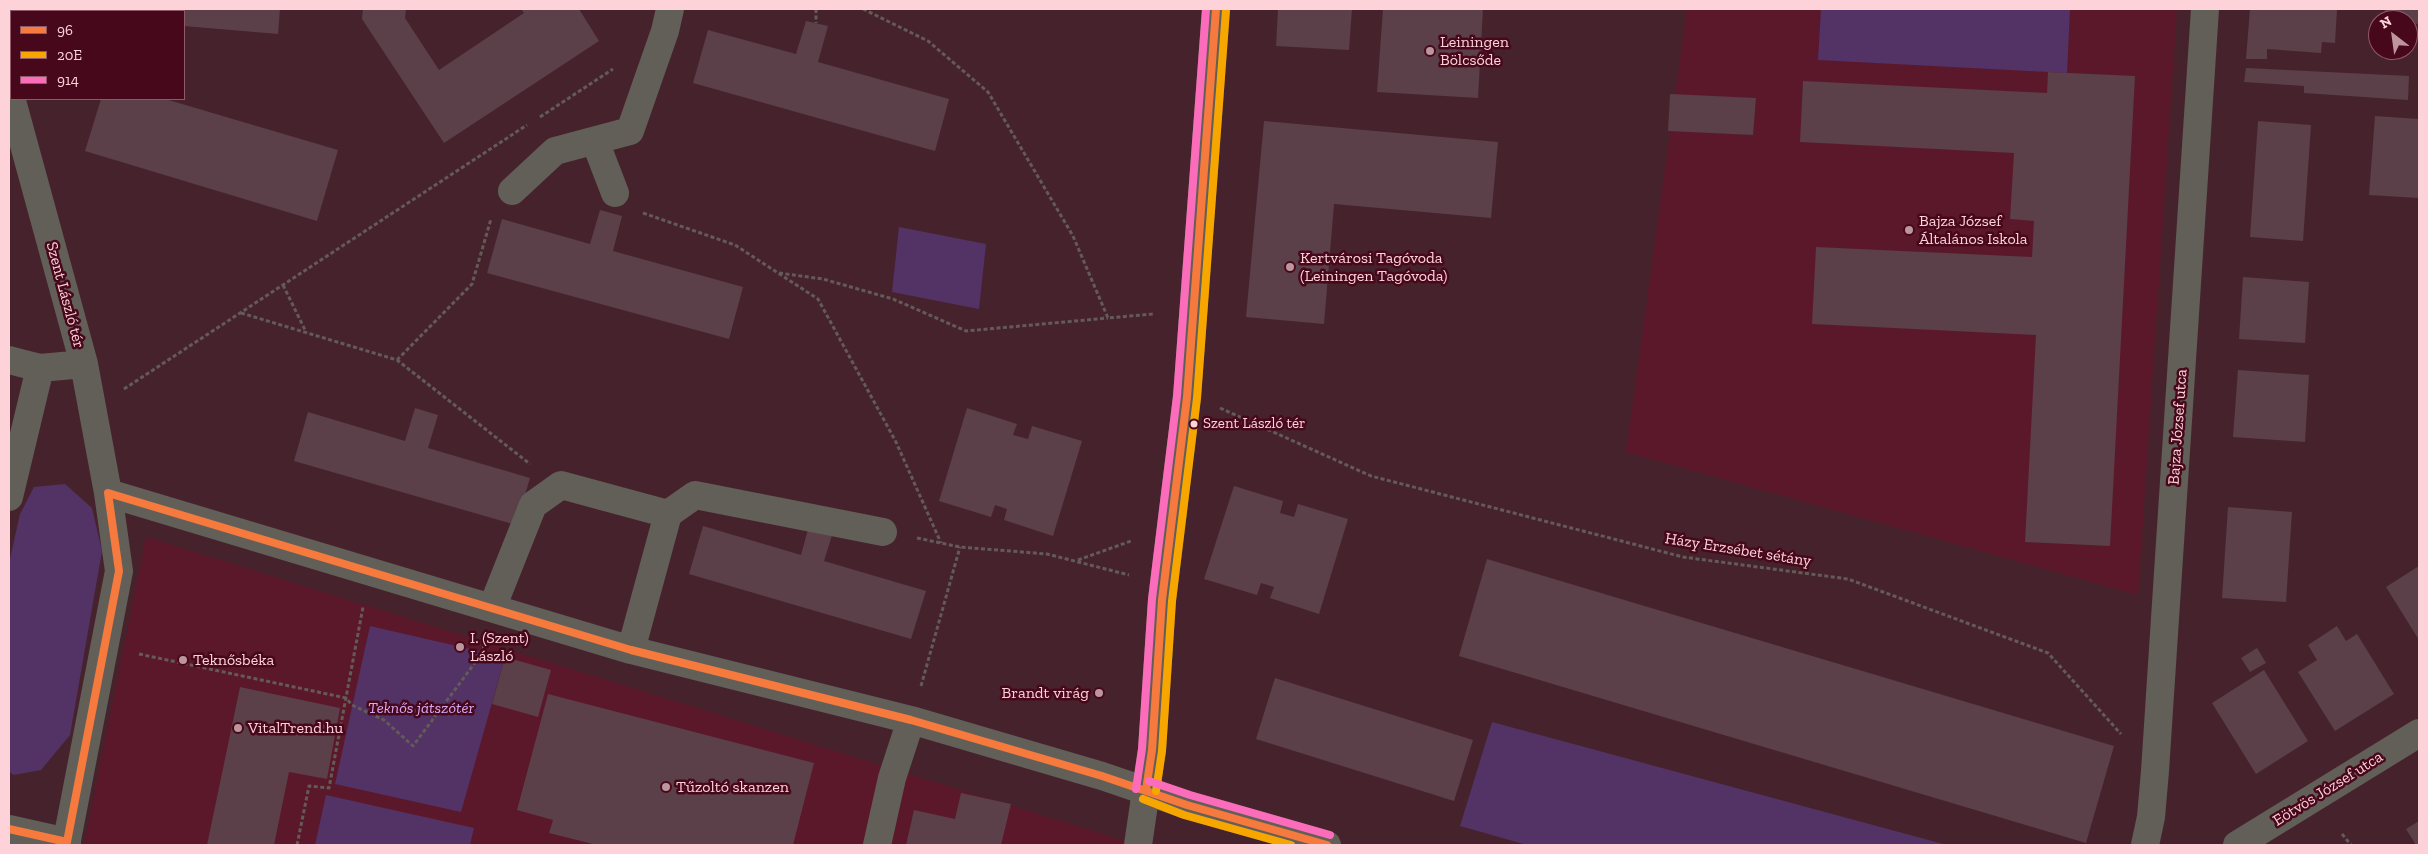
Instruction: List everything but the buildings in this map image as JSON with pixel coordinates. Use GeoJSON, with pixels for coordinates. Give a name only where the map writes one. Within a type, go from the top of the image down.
{"type":"FeatureCollection","features":[{"type":"Feature","properties":{"kind":"street"},"geometry":{"type":"LineString","coordinates":[[512,191],[556,151],[630,131],[665,31],[670,9]]}},
{"type":"Feature","properties":{"kind":"street"},"geometry":{"type":"LineString","coordinates":[[1138,845],[1152,750],[1162,600],[1187,397],[1216,9]]}},
{"type":"Feature","properties":{"kind":"street","name":"Bajza József utca"},"geometry":{"type":"LineString","coordinates":[[2144,845],[2150,817],[2155,771],[2205,9]]}},
{"type":"Feature","properties":{"kind":"street","name":"Szent László tér"},"geometry":{"type":"LineString","coordinates":[[12,100],[84,364],[108,493],[119,571],[66,844]]}},
{"type":"Feature","properties":{"kind":"street"},"geometry":{"type":"LineString","coordinates":[[595,140],[615,193]]}},
{"type":"Feature","properties":{"kind":"street"},"geometry":{"type":"LineString","coordinates":[[9,360],[40,368],[84,364]]}},
{"type":"Feature","properties":{"kind":"street"},"geometry":{"type":"LineString","coordinates":[[9,497],[40,368]]}},
{"type":"Feature","properties":{"kind":"street"},"geometry":{"type":"LineString","coordinates":[[492,608],[533,505],[561,485],[668,514]]}},
{"type":"Feature","properties":{"kind":"street"},"geometry":{"type":"LineString","coordinates":[[108,493],[631,650],[911,720],[1146,790],[1187,805],[1327,845]]}},
{"type":"Feature","properties":{"kind":"street"},"geometry":{"type":"LineString","coordinates":[[631,650],[668,514],[695,495],[883,532]]}},
{"type":"Feature","properties":{"kind":"street"},"geometry":{"type":"LineString","coordinates":[[877,845],[892,778],[911,720]]}},
{"type":"Feature","properties":{"kind":"street","name":"Eötvös József utca"},"geometry":{"type":"LineString","coordinates":[[2237,845],[2419,733]]}},
{"type":"Feature","properties":{"kind":"street"},"geometry":{"type":"LineString","coordinates":[[9,829],[66,844]]}},
{"type":"Feature","properties":{"kind":"path"},"geometry":{"type":"LineString","coordinates":[[816,9],[816,23]]}},
{"type":"Feature","properties":{"kind":"path"},"geometry":{"type":"LineString","coordinates":[[863,9],[928,41],[988,92],[1074,236],[1108,318]]}},
{"type":"Feature","properties":{"kind":"path"},"geometry":{"type":"LineString","coordinates":[[93,411],[614,68]]}},
{"type":"Feature","properties":{"kind":"path"},"geometry":{"type":"LineString","coordinates":[[397,360],[472,284],[491,218],[512,191]]}},
{"type":"Feature","properties":{"kind":"path"},"geometry":{"type":"LineString","coordinates":[[615,193],[614,203],[735,245],[818,299],[896,442],[941,543]]}},
{"type":"Feature","properties":{"kind":"path"},"geometry":{"type":"LineString","coordinates":[[778,272],[823,279],[893,299],[966,331],[1152,314]]}},
{"type":"Feature","properties":{"kind":"path"},"geometry":{"type":"LineString","coordinates":[[284,285],[306,333]]}},
{"type":"Feature","properties":{"kind":"path"},"geometry":{"type":"LineString","coordinates":[[241,313],[397,360],[542,473],[561,485]]}},
{"type":"Feature","properties":{"kind":"path","name":"Házy Erzsébet sétány"},"geometry":{"type":"LineString","coordinates":[[1187,397],[1217,407],[1371,476],[1683,557],[1848,579],[2048,653],[2155,771]]}},
{"type":"Feature","properties":{"kind":"path"},"geometry":{"type":"LineString","coordinates":[[883,532],[960,547],[1047,554],[1078,560],[1130,575]]}},
{"type":"Feature","properties":{"kind":"path"},"geometry":{"type":"LineString","coordinates":[[1078,560],[1131,541]]}},
{"type":"Feature","properties":{"kind":"path"},"geometry":{"type":"LineString","coordinates":[[911,720],[960,547]]}},
{"type":"Feature","properties":{"kind":"path"},"geometry":{"type":"LineString","coordinates":[[296,845],[309,786],[329,788],[370,572]]}},
{"type":"Feature","properties":{"kind":"path"},"geometry":{"type":"LineString","coordinates":[[104,646],[346,698],[352,705],[384,720],[412,746],[483,652],[492,608]]}},
{"type":"Feature","properties":{"kind":"path"},"geometry":{"type":"LineString","coordinates":[[2342,834],[2351,845]]}},
{"type":"Feature","properties":{"kind":"shaded area","name":"Bajza József Általános Iskola"},"geometry":{"type":"Polygon","coordinates":[[[1687,9],[2177,9],[2138,595],[1626,452],[1687,9]]]}},
{"type":"Feature","properties":{"kind":"shaded area"},"geometry":{"type":"Polygon","coordinates":[[[146,537],[1138,845],[84,845],[146,537]]]}},
{"type":"Feature","properties":{"kind":"green space"},"geometry":{"type":"Polygon","coordinates":[[[1821,9],[2070,9],[2067,73],[1818,60],[1821,9]]]}},
{"type":"Feature","properties":{"kind":"green space"},"geometry":{"type":"Polygon","coordinates":[[[899,227],[986,244],[979,309],[892,292],[899,227]]]}},
{"type":"Feature","properties":{"kind":"green space"},"geometry":{"type":"Polygon","coordinates":[[[65,484],[92,508],[102,551],[70,735],[41,770],[14,775],[9,772],[9,563],[20,514],[34,487],[65,484]]]}},
{"type":"Feature","properties":{"kind":"green space","name":"Teknős játszótér"},"geometry":{"type":"Polygon","coordinates":[[[370,626],[505,657],[461,812],[335,784],[370,626]]]}},
{"type":"Feature","properties":{"kind":"green space"},"geometry":{"type":"Polygon","coordinates":[[[1492,722],[1947,845],[1527,845],[1460,826],[1492,722]]]}},
{"type":"Feature","properties":{"kind":"green space"},"geometry":{"type":"Polygon","coordinates":[[[326,795],[474,828],[470,845],[315,845],[326,795]]]}},
{"type":"Feature","properties":{"kind":"transit line","name":"914"},"geometry":{"type":"LineString","coordinates":[[1136,789],[1142,749],[1152,599],[1177,396],[1206,9]]}},
{"type":"Feature","properties":{"kind":"transit line","name":"96"},"geometry":{"type":"LineString","coordinates":[[1146,790],[1152,750],[1162,600],[1187,397],[1216,9]]}},
{"type":"Feature","properties":{"kind":"transit line","name":"20E"},"geometry":{"type":"LineString","coordinates":[[1156,791],[1162,751],[1172,601],[1197,398],[1226,10]]}},
{"type":"Feature","properties":{"kind":"transit line","name":"96"},"geometry":{"type":"LineString","coordinates":[[9,829],[67,842],[119,571],[108,493],[631,650],[911,720],[1102,776],[1187,805],[1327,845]]}},
{"type":"Feature","properties":{"kind":"transit line","name":"914"},"geometry":{"type":"LineString","coordinates":[[1149,781],[1190,795],[1330,835]]}},
{"type":"Feature","properties":{"kind":"transit line","name":"20E"},"geometry":{"type":"LineString","coordinates":[[1143,799],[1184,815],[1291,845]]}},
{"type":"Feature","properties":{"kind":"place","name":"Leiningen Bölcsőde"},"geometry":{"type":"Point","coordinates":[1430,51]}},
{"type":"Feature","properties":{"kind":"place","name":"Bajza József Általános Iskola"},"geometry":{"type":"Point","coordinates":[1909,230]}},
{"type":"Feature","properties":{"kind":"place","name":"Kertvárosi Tagóvoda (Leiningen Tagóvoda)"},"geometry":{"type":"Point","coordinates":[1290,267]}},
{"type":"Feature","properties":{"kind":"place","name":"Szent László tér"},"geometry":{"type":"Point","coordinates":[1194,424]}},
{"type":"Feature","properties":{"kind":"place","name":"I. (Szent) László"},"geometry":{"type":"Point","coordinates":[460,647]}},
{"type":"Feature","properties":{"kind":"place","name":"Teknősbéka"},"geometry":{"type":"Point","coordinates":[183,660]}},
{"type":"Feature","properties":{"kind":"place","name":"Brandt virág"},"geometry":{"type":"Point","coordinates":[1099,693]}},
{"type":"Feature","properties":{"kind":"place","name":"VitalTrend.hu"},"geometry":{"type":"Point","coordinates":[238,728]}},
{"type":"Feature","properties":{"kind":"place","name":"Tűzoltó skanzen"},"geometry":{"type":"Point","coordinates":[666,787]}}]}
